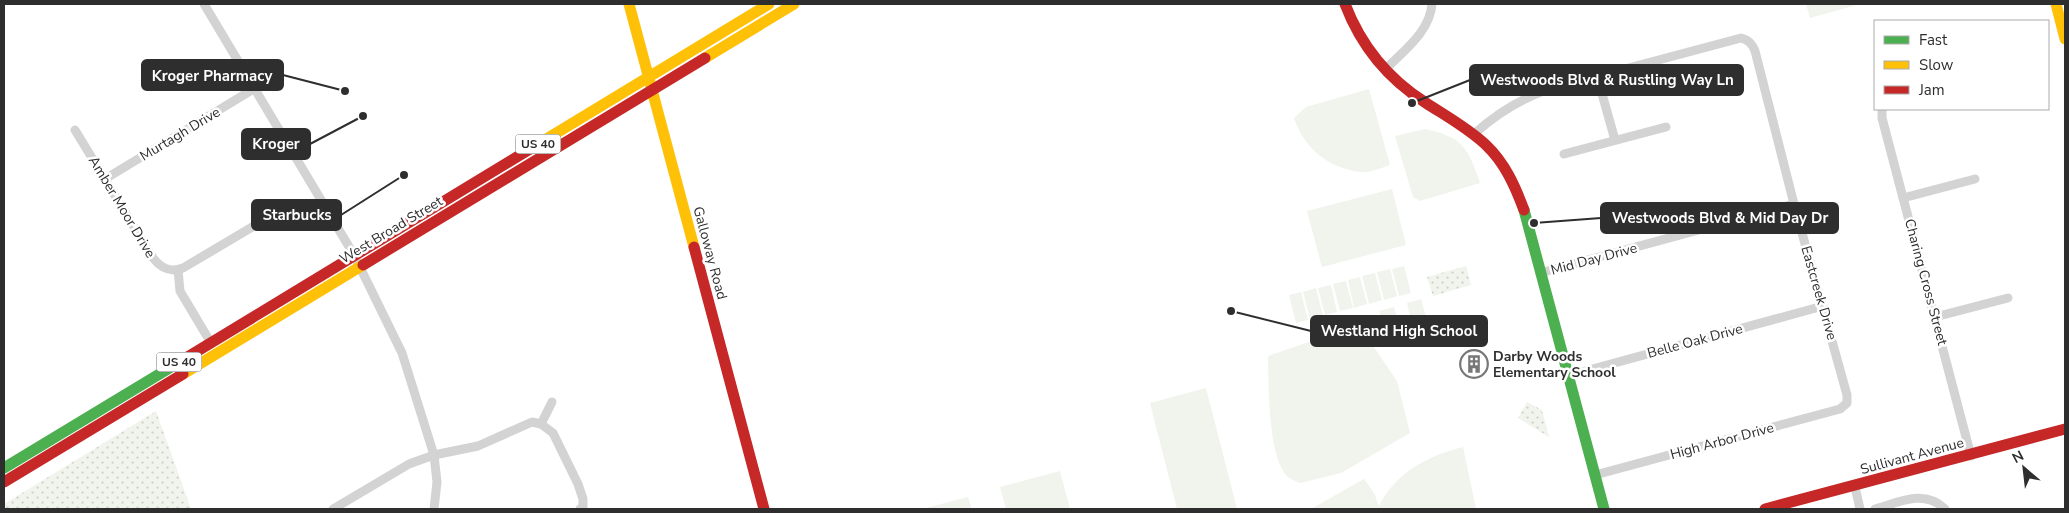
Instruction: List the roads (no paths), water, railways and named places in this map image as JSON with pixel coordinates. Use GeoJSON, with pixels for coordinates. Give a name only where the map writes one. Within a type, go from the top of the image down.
{"type":"FeatureCollection","features":[{"type":"Feature","properties":{"kind":"main road","name":"Galloway Road"},"geometry":{"type":"LineString","coordinates":[[629,4],[764,509]]}},
{"type":"Feature","properties":{"kind":"main road","name":"West Broad Street"},"geometry":{"type":"LineString","coordinates":[[4,468],[769,4]]}},
{"type":"Feature","properties":{"kind":"main road","name":"West Broad Street"},"geometry":{"type":"LineString","coordinates":[[4,482],[794,4]]}},
{"type":"Feature","properties":{"kind":"main road"},"geometry":{"type":"LineString","coordinates":[[1345,4],[1360,37],[1384,70],[1415,96],[1452,118],[1474,134],[1501,163],[1515,188],[1526,217],[1604,509]]}},
{"type":"Feature","properties":{"kind":"main road"},"geometry":{"type":"LineString","coordinates":[[2056,4],[2065,36]]}},
{"type":"Feature","properties":{"kind":"main road","name":"Sullivant Avenue"},"geometry":{"type":"LineString","coordinates":[[1765,509],[1855,487],[2065,429]]}},
{"type":"Feature","properties":{"kind":"street"},"geometry":{"type":"LineString","coordinates":[[204,4],[354,255],[402,352],[434,455],[437,482],[434,509]]}},
{"type":"Feature","properties":{"kind":"street"},"geometry":{"type":"LineString","coordinates":[[1384,70],[1425,27],[1431,16],[1432,4]]}},
{"type":"Feature","properties":{"kind":"street","name":"Eastcreek Drive"},"geometry":{"type":"LineString","coordinates":[[1597,76],[1741,38],[1747,40],[1752,45],[1794,204],[1848,395],[1847,403]]}},
{"type":"Feature","properties":{"kind":"street"},"geometry":{"type":"LineString","coordinates":[[1474,134],[1505,108],[1525,97],[1597,76],[1615,140]]}},
{"type":"Feature","properties":{"kind":"street","name":"Murtagh Drive"},"geometry":{"type":"LineString","coordinates":[[105,179],[255,88]]}},
{"type":"Feature","properties":{"kind":"street","name":"Charing Cross Street"},"geometry":{"type":"LineString","coordinates":[[1882,110],[1882,118],[1971,456]]}},
{"type":"Feature","properties":{"kind":"street"},"geometry":{"type":"LineString","coordinates":[[1564,154],[1666,127]]}},
{"type":"Feature","properties":{"kind":"street","name":"Amber Moor Drive"},"geometry":{"type":"LineString","coordinates":[[75,130],[153,258],[159,266],[170,270],[178,270]]}},
{"type":"Feature","properties":{"kind":"street"},"geometry":{"type":"LineString","coordinates":[[1903,198],[1975,179]]}},
{"type":"Feature","properties":{"kind":"street","name":"Mid Day Drive"},"geometry":{"type":"LineString","coordinates":[[1540,274],[1794,204]]}},
{"type":"Feature","properties":{"kind":"street"},"geometry":{"type":"LineString","coordinates":[[212,343],[180,291],[178,270],[281,210]]}},
{"type":"Feature","properties":{"kind":"street"},"geometry":{"type":"LineString","coordinates":[[1935,317],[2008,298]]}},
{"type":"Feature","properties":{"kind":"street","name":"Belle Oak Drive"},"geometry":{"type":"LineString","coordinates":[[1567,376],[1823,306]]}},
{"type":"Feature","properties":{"kind":"street"},"geometry":{"type":"LineString","coordinates":[[542,424],[552,402]]}},
{"type":"Feature","properties":{"kind":"street","name":"High Arbor Drive"},"geometry":{"type":"LineString","coordinates":[[1595,476],[1840,410],[1847,403]]}},
{"type":"Feature","properties":{"kind":"street"},"geometry":{"type":"LineString","coordinates":[[333,509],[409,464],[434,455],[478,446],[532,422],[542,424],[553,434],[578,484],[582,506]]}},
{"type":"Feature","properties":{"kind":"street"},"geometry":{"type":"LineString","coordinates":[[1855,487],[1860,509]]}},
{"type":"Feature","properties":{"kind":"street"},"geometry":{"type":"LineString","coordinates":[[1875,509],[1908,499],[1929,498],[1937,501],[1945,509]]}},
{"type":"Feature","properties":{"kind":"place","name":"Kroger Pharmacy"},"geometry":{"type":"Point","coordinates":[345,91]}},
{"type":"Feature","properties":{"kind":"place","name":"Westwoods Blvd & Rustling Way Ln"},"geometry":{"type":"Point","coordinates":[1412,103]}},
{"type":"Feature","properties":{"kind":"place","name":"Kroger"},"geometry":{"type":"Point","coordinates":[363,116]}},
{"type":"Feature","properties":{"kind":"place","name":"Starbucks"},"geometry":{"type":"Point","coordinates":[404,175]}},
{"type":"Feature","properties":{"kind":"place","name":"Westwoods Blvd & Mid Day Dr"},"geometry":{"type":"Point","coordinates":[1534,223]}},
{"type":"Feature","properties":{"kind":"place","name":"Westland High School"},"geometry":{"type":"Point","coordinates":[1231,311]}},
{"type":"Feature","properties":{"kind":"place","name":"Darby Woods Elementary School"},"geometry":{"type":"Point","coordinates":[1474,364]}}]}
